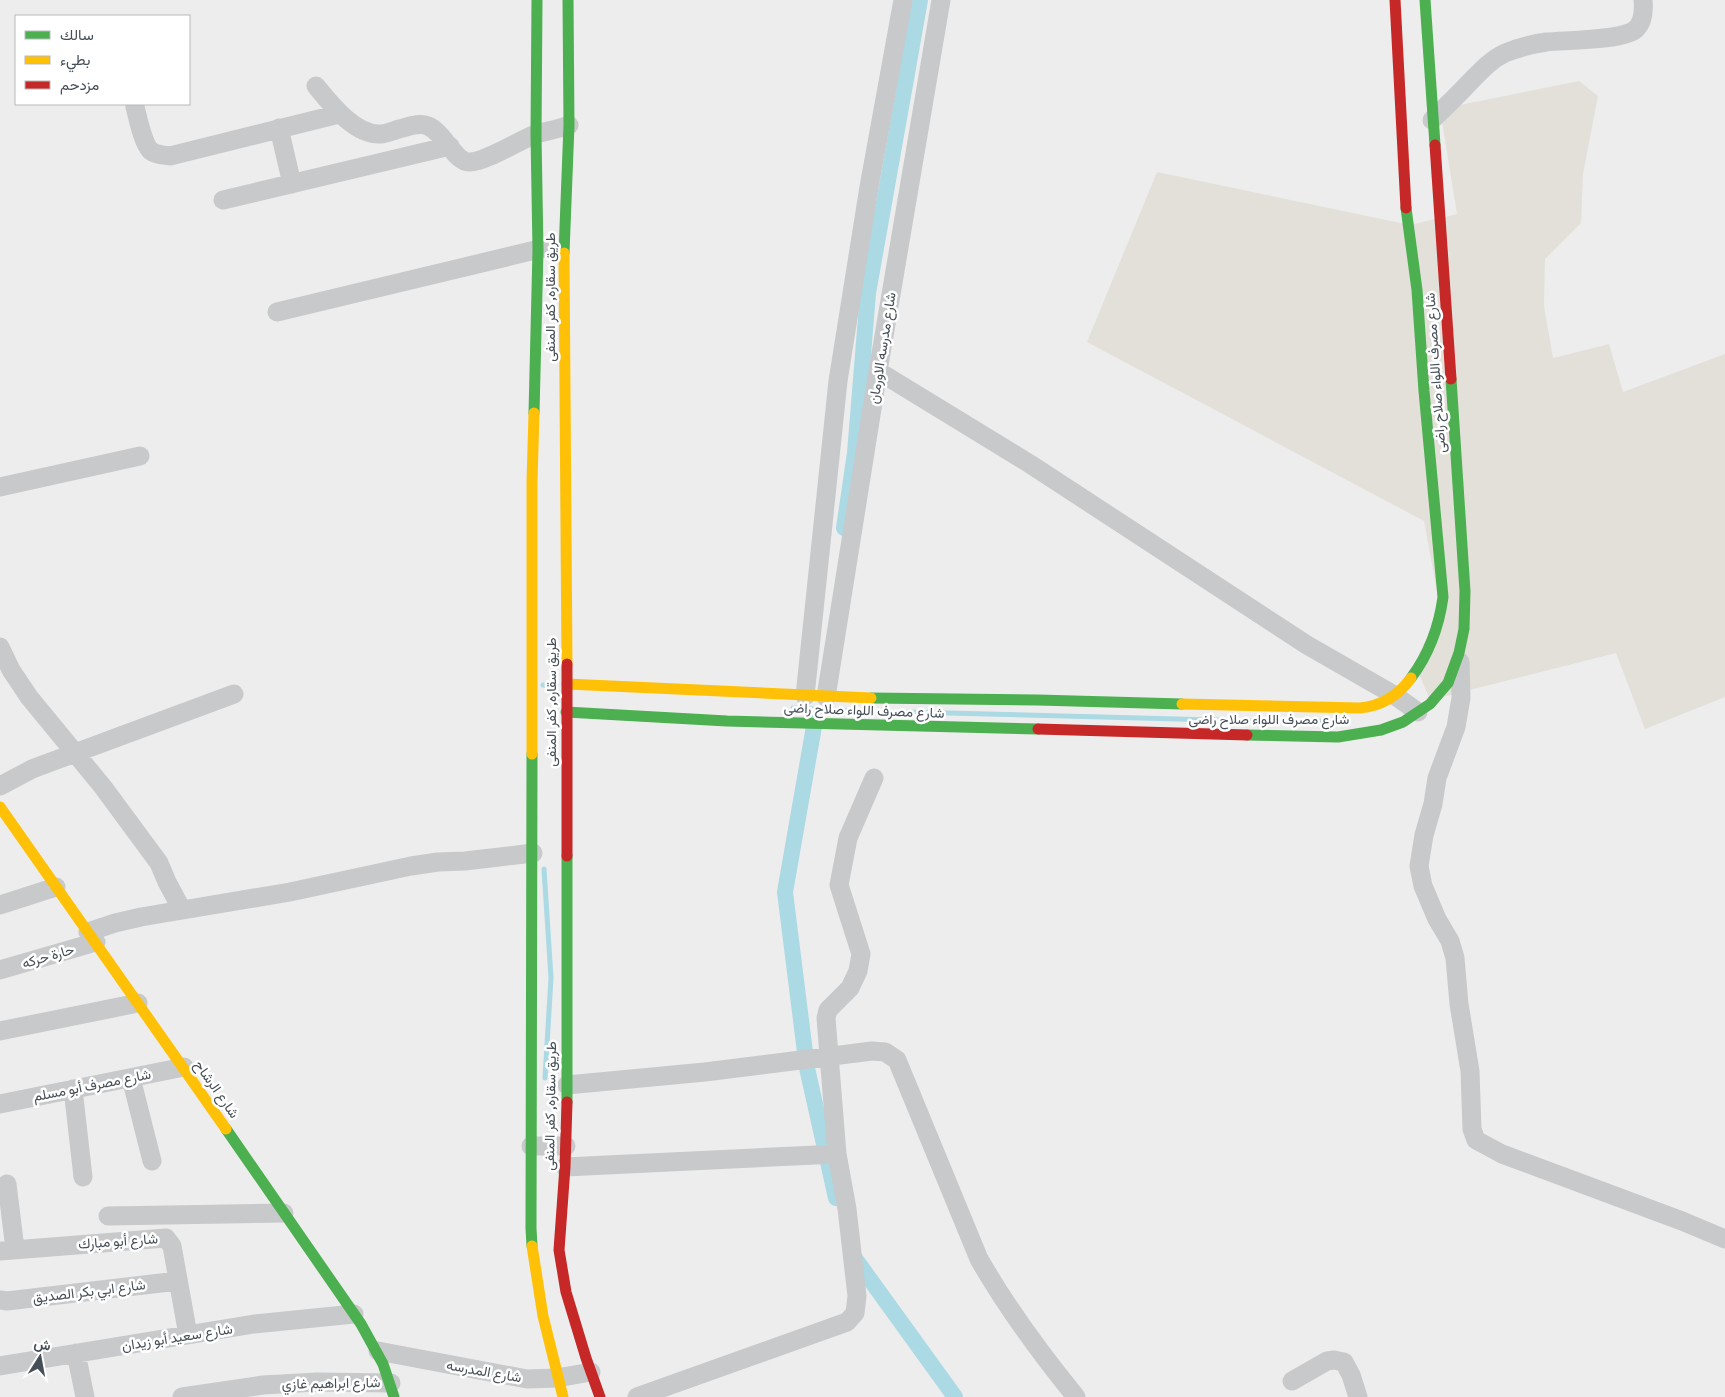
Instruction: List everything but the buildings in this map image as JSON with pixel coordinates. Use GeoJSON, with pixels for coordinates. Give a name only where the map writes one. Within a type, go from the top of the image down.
{"type":"FeatureCollection","features":[{"type":"Feature","properties":{"kind":"street","name":"طريق سقاره, كفر المنفى"},"geometry":{"type":"LineString","coordinates":[[537,0],[553,130],[564,243],[549,371],[532,482],[533,853],[537,886],[535,1146],[532,1248],[540,1297],[557,1378],[563,1397]]}},
{"type":"Feature","properties":{"kind":"street","name":"طريق سقاره, كفر المنفى"},"geometry":{"type":"LineString","coordinates":[[568,0],[538,250],[565,575],[567,684],[562,884],[567,1085],[563,1146],[565,1167],[559,1250],[566,1292],[600,1397]]}},
{"type":"Feature","properties":{"kind":"street"},"geometry":{"type":"LineString","coordinates":[[803,710],[838,381],[869,187],[903,0]]}},
{"type":"Feature","properties":{"kind":"street","name":"شارع مدرسه الاورمان"},"geometry":{"type":"LineString","coordinates":[[826,697],[878,371],[942,0]]}},
{"type":"Feature","properties":{"kind":"street","name":"شارع مصرف اللواء صلاح راضى"},"geometry":{"type":"LineString","coordinates":[[567,684],[803,710],[882,713],[1004,714],[1351,709],[1373,706],[1385,702],[1394,696],[1405,686],[1432,642],[1440,618],[1443,597],[1424,400],[1417,290],[1406,208],[1395,0]]}},
{"type":"Feature","properties":{"kind":"street","name":"شارع مصرف اللواء صلاح راضى"},"geometry":{"type":"LineString","coordinates":[[566,712],[726,721],[803,710],[826,697],[882,713],[1004,714],[1338,737],[1381,730],[1403,722],[1430,704],[1448,683],[1459,653],[1464,629],[1465,590],[1425,0]]}},
{"type":"Feature","properties":{"kind":"street"},"geometry":{"type":"LineString","coordinates":[[1432,120],[1490,63],[1503,54],[1545,42],[1574,41],[1625,34],[1635,30],[1641,23],[1644,12],[1643,0]]}},
{"type":"Feature","properties":{"kind":"street"},"geometry":{"type":"LineString","coordinates":[[316,86],[339,114],[370,133],[381,134],[417,124],[427,125],[441,135],[460,159],[471,162],[553,130]]}},
{"type":"Feature","properties":{"kind":"street"},"geometry":{"type":"LineString","coordinates":[[135,107],[146,145],[151,152],[170,156],[339,114]]}},
{"type":"Feature","properties":{"kind":"street"},"geometry":{"type":"LineString","coordinates":[[279,128],[292,184]]}},
{"type":"Feature","properties":{"kind":"street"},"geometry":{"type":"LineString","coordinates":[[223,200],[450,146]]}},
{"type":"Feature","properties":{"kind":"street"},"geometry":{"type":"LineString","coordinates":[[277,312],[564,243]]}},
{"type":"Feature","properties":{"kind":"street"},"geometry":{"type":"LineString","coordinates":[[878,371],[1030,464],[1307,645],[1418,712]]}},
{"type":"Feature","properties":{"kind":"street"},"geometry":{"type":"LineString","coordinates":[[0,488],[140,456]]}},
{"type":"Feature","properties":{"kind":"street"},"geometry":{"type":"LineString","coordinates":[[0,647],[11,670],[29,697],[75,752],[159,863],[182,910]]}},
{"type":"Feature","properties":{"kind":"street"},"geometry":{"type":"LineString","coordinates":[[1459,653],[1461,698],[1456,727],[1436,778],[1433,804],[1424,835],[1419,866],[1423,886],[1437,919],[1450,940],[1455,958],[1459,1004],[1470,1071],[1472,1129],[1476,1140],[1502,1154],[1682,1221],[1725,1240]]}},
{"type":"Feature","properties":{"kind":"street"},"geometry":{"type":"LineString","coordinates":[[0,786],[32,769],[75,752],[234,694]]}},
{"type":"Feature","properties":{"kind":"street"},"geometry":{"type":"LineString","coordinates":[[637,1397],[847,1322],[854,1313],[857,1296],[837,1154],[826,1018],[828,1010],[850,988],[858,971],[862,954],[839,885],[848,838],[874,778]]}},
{"type":"Feature","properties":{"kind":"street","name":"شارع الرشاح"},"geometry":{"type":"LineString","coordinates":[[0,808],[184,1067],[354,1314],[378,1351],[392,1390]]}},
{"type":"Feature","properties":{"kind":"street","name":"حارة حركه"},"geometry":{"type":"LineString","coordinates":[[0,970],[92,937],[115,923],[290,892],[411,866],[533,853]]}},
{"type":"Feature","properties":{"kind":"street"},"geometry":{"type":"LineString","coordinates":[[0,905],[56,887]]}},
{"type":"Feature","properties":{"kind":"street"},"geometry":{"type":"LineString","coordinates":[[0,1031],[138,1003]]}},
{"type":"Feature","properties":{"kind":"street"},"geometry":{"type":"LineString","coordinates":[[567,1085],[706,1072],[872,1051],[885,1052],[897,1060],[979,1259],[996,1289],[1076,1397]]}},
{"type":"Feature","properties":{"kind":"street","name":"شارع مصرف أبو مسلم"},"geometry":{"type":"LineString","coordinates":[[0,1104],[184,1067]]}},
{"type":"Feature","properties":{"kind":"street"},"geometry":{"type":"LineString","coordinates":[[131,1078],[152,1161]]}},
{"type":"Feature","properties":{"kind":"street"},"geometry":{"type":"LineString","coordinates":[[73,1089],[83,1177]]}},
{"type":"Feature","properties":{"kind":"street"},"geometry":{"type":"LineString","coordinates":[[535,1146],[563,1146]]}},
{"type":"Feature","properties":{"kind":"street"},"geometry":{"type":"LineString","coordinates":[[565,1167],[837,1154]]}},
{"type":"Feature","properties":{"kind":"street"},"geometry":{"type":"LineString","coordinates":[[7,1184],[8,1250]]}},
{"type":"Feature","properties":{"kind":"street"},"geometry":{"type":"LineString","coordinates":[[108,1216],[284,1213]]}},
{"type":"Feature","properties":{"kind":"street","name":"شارع أبو مبارك"},"geometry":{"type":"LineString","coordinates":[[8,1250],[166,1238],[172,1246],[188,1335]]}},
{"type":"Feature","properties":{"kind":"street","name":"شارع ابي بكر الصديق"},"geometry":{"type":"LineString","coordinates":[[0,1300],[7,1301],[178,1281]]}},
{"type":"Feature","properties":{"kind":"street","name":"شارع سعيد أبو زيدان"},"geometry":{"type":"LineString","coordinates":[[0,1366],[254,1324],[354,1314]]}},
{"type":"Feature","properties":{"kind":"street","name":"شارع المدرسه"},"geometry":{"type":"LineString","coordinates":[[378,1351],[512,1377],[542,1379],[591,1372]]}},
{"type":"Feature","properties":{"kind":"street"},"geometry":{"type":"LineString","coordinates":[[76,1353],[85,1397]]}},
{"type":"Feature","properties":{"kind":"street"},"geometry":{"type":"LineString","coordinates":[[1292,1382],[1327,1361],[1344,1362],[1351,1375],[1358,1397]]}},
{"type":"Feature","properties":{"kind":"street","name":"شارع ابراهيم غازي"},"geometry":{"type":"LineString","coordinates":[[182,1397],[263,1385],[317,1382],[392,1390]]}},
{"type":"Feature","properties":{"kind":"shaded area"},"geometry":{"type":"Polygon","coordinates":[[[1579,81],[1598,96],[1583,174],[1581,223],[1545,259],[1544,306],[1553,358],[1609,344],[1623,392],[1725,354],[1725,697],[1645,729],[1616,653],[1430,700],[1415,664],[1440,608],[1424,521],[1087,342],[1157,172],[1410,225],[1457,214],[1440,109],[1579,81]]]}},
{"type":"Feature","properties":{"kind":"waterway"},"geometry":{"type":"LineString","coordinates":[[844,528],[855,453],[868,293],[920,0]]}},
{"type":"Feature","properties":{"kind":"waterway"},"geometry":{"type":"LineString","coordinates":[[543,685],[556,686]]}},
{"type":"Feature","properties":{"kind":"waterway"},"geometry":{"type":"LineString","coordinates":[[793,708],[855,711]]}},
{"type":"Feature","properties":{"kind":"waterway"},"geometry":{"type":"LineString","coordinates":[[908,712],[1293,722],[1335,721]]}},
{"type":"Feature","properties":{"kind":"waterway"},"geometry":{"type":"LineString","coordinates":[[816,715],[785,892],[807,1068],[836,1198]]}},
{"type":"Feature","properties":{"kind":"waterway"},"geometry":{"type":"LineString","coordinates":[[544,869],[551,978],[545,1078]]}},
{"type":"Feature","properties":{"kind":"waterway"},"geometry":{"type":"LineString","coordinates":[[851,1253],[955,1397]]}},
{"type":"Feature","properties":{"kind":"traffic: fast"},"geometry":{"type":"LineString","coordinates":[[534,413],[538,250],[536,135],[537,0]]}},
{"type":"Feature","properties":{"kind":"traffic: fast"},"geometry":{"type":"LineString","coordinates":[[564,253],[569,125],[568,0]]}},
{"type":"Feature","properties":{"kind":"traffic: fast"},"geometry":{"type":"LineString","coordinates":[[1425,0],[1435,145]]}},
{"type":"Feature","properties":{"kind":"traffic: fast"},"geometry":{"type":"LineString","coordinates":[[1406,208],[1417,290],[1424,391],[1443,597],[1439,619],[1432,640],[1411,678]]}},
{"type":"Feature","properties":{"kind":"traffic: fast"},"geometry":{"type":"LineString","coordinates":[[1247,735],[1338,737],[1381,730],[1403,722],[1430,704],[1448,683],[1459,653],[1464,629],[1465,591],[1451,379]]}},
{"type":"Feature","properties":{"kind":"traffic: fast"},"geometry":{"type":"LineString","coordinates":[[871,698],[1182,704]]}},
{"type":"Feature","properties":{"kind":"traffic: fast"},"geometry":{"type":"LineString","coordinates":[[566,712],[727,721],[1038,729]]}},
{"type":"Feature","properties":{"kind":"traffic: fast"},"geometry":{"type":"LineString","coordinates":[[532,754],[532,1246]]}},
{"type":"Feature","properties":{"kind":"traffic: fast"},"geometry":{"type":"LineString","coordinates":[[567,856],[567,1102]]}},
{"type":"Feature","properties":{"kind":"traffic: fast"},"geometry":{"type":"LineString","coordinates":[[226,1129],[361,1324],[383,1364],[394,1397]]}},
{"type":"Feature","properties":{"kind":"traffic: slow"},"geometry":{"type":"LineString","coordinates":[[564,253],[567,664]]}},
{"type":"Feature","properties":{"kind":"traffic: slow"},"geometry":{"type":"LineString","coordinates":[[532,754],[532,482],[534,413]]}},
{"type":"Feature","properties":{"kind":"traffic: slow"},"geometry":{"type":"LineString","coordinates":[[1182,704],[1360,708],[1375,705],[1389,699],[1401,690],[1411,678]]}},
{"type":"Feature","properties":{"kind":"traffic: slow"},"geometry":{"type":"LineString","coordinates":[[567,684],[871,698]]}},
{"type":"Feature","properties":{"kind":"traffic: slow"},"geometry":{"type":"LineString","coordinates":[[0,807],[226,1129]]}},
{"type":"Feature","properties":{"kind":"traffic: slow"},"geometry":{"type":"LineString","coordinates":[[532,1246],[543,1316],[563,1397]]}},
{"type":"Feature","properties":{"kind":"traffic: jam"},"geometry":{"type":"LineString","coordinates":[[1395,0],[1406,208]]}},
{"type":"Feature","properties":{"kind":"traffic: jam"},"geometry":{"type":"LineString","coordinates":[[1435,145],[1451,379]]}},
{"type":"Feature","properties":{"kind":"traffic: jam"},"geometry":{"type":"LineString","coordinates":[[567,664],[567,856]]}},
{"type":"Feature","properties":{"kind":"traffic: jam"},"geometry":{"type":"LineString","coordinates":[[1038,729],[1247,735]]}},
{"type":"Feature","properties":{"kind":"traffic: jam"},"geometry":{"type":"LineString","coordinates":[[567,1102],[565,1167],[559,1250],[566,1292],[600,1397]]}}]}
